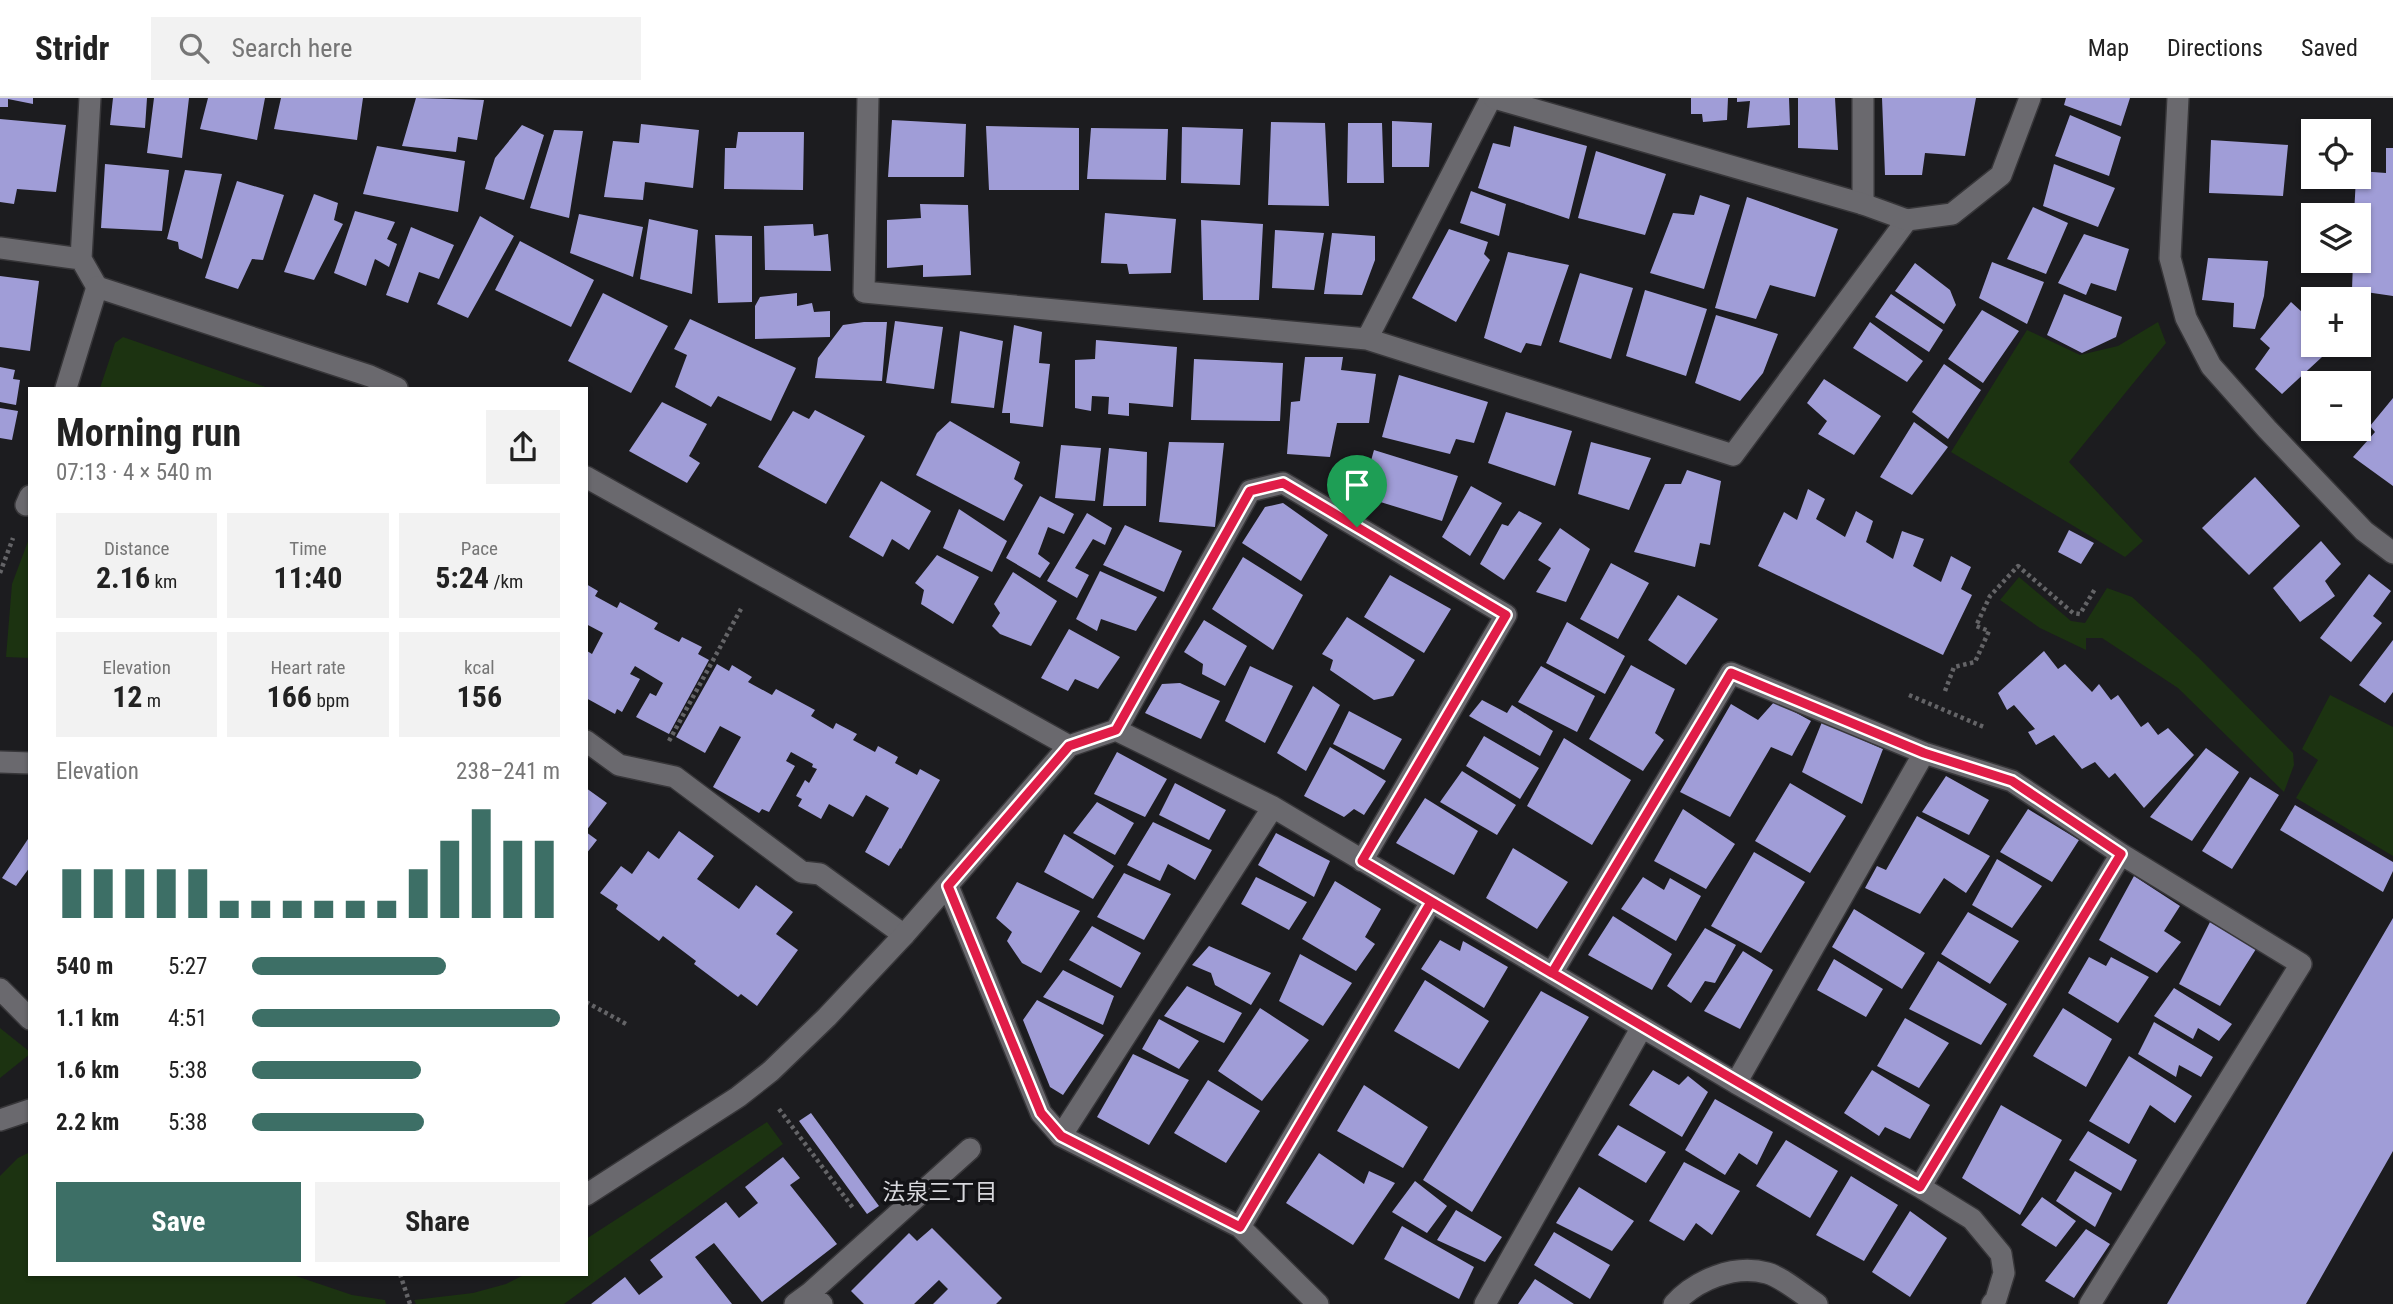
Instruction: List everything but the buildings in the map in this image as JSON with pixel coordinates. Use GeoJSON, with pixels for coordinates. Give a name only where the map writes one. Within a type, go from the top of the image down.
{"type":"FeatureCollection","features":[{"type":"Feature","properties":{"kind":"street"},"geometry":{"type":"LineString","coordinates":[[90,98],[81,258],[97,287],[358,372],[395,387]]}},
{"type":"Feature","properties":{"kind":"street"},"geometry":{"type":"LineString","coordinates":[[868,98],[864,292],[1367,339],[1732,455],[1908,220]]}},
{"type":"Feature","properties":{"kind":"street"},"geometry":{"type":"LineString","coordinates":[[1367,339],[1492,98],[1863,204],[1908,220],[1952,214],[2001,175],[2030,98]]}},
{"type":"Feature","properties":{"kind":"street"},"geometry":{"type":"LineString","coordinates":[[1863,98],[1863,204]]}},
{"type":"Feature","properties":{"kind":"street"},"geometry":{"type":"LineString","coordinates":[[2178,98],[2171,258],[2186,318],[2211,366],[2364,531],[2393,553]]}},
{"type":"Feature","properties":{"kind":"street"},"geometry":{"type":"LineString","coordinates":[[0,248],[81,258]]}},
{"type":"Feature","properties":{"kind":"street"},"geometry":{"type":"LineString","coordinates":[[66,387],[97,287]]}},
{"type":"Feature","properties":{"kind":"street"},"geometry":{"type":"LineString","coordinates":[[588,478],[1069,746]]}},
{"type":"Feature","properties":{"kind":"street"},"geometry":{"type":"LineString","coordinates":[[588,1194],[738,1097],[771,1070],[827,1017],[904,935],[1069,746],[1116,730],[1250,491],[1283,483],[1506,615],[1362,861]]}},
{"type":"Feature","properties":{"kind":"street"},"geometry":{"type":"LineString","coordinates":[[1552,973],[1731,673],[1924,753],[2012,781],[2121,854],[2301,964],[2090,1304]]}},
{"type":"Feature","properties":{"kind":"street"},"geometry":{"type":"LineString","coordinates":[[1116,730],[1273,807],[1736,1083],[1972,1219],[2001,1254],[2004,1273],[2000,1302]]}},
{"type":"Feature","properties":{"kind":"street"},"geometry":{"type":"LineString","coordinates":[[588,742],[619,765],[675,777],[802,872],[820,874],[904,935]]}},
{"type":"Feature","properties":{"kind":"street"},"geometry":{"type":"LineString","coordinates":[[1736,1083],[1924,753]]}},
{"type":"Feature","properties":{"kind":"street"},"geometry":{"type":"LineString","coordinates":[[0,762],[28,763]]}},
{"type":"Feature","properties":{"kind":"street"},"geometry":{"type":"LineString","coordinates":[[1061,1136],[1273,807]]}},
{"type":"Feature","properties":{"kind":"street"},"geometry":{"type":"LineString","coordinates":[[1920,1187],[2121,854]]}},
{"type":"Feature","properties":{"kind":"street"},"geometry":{"type":"LineString","coordinates":[[948,886],[1041,1113],[1061,1136],[1240,1227],[1311,1302]]}},
{"type":"Feature","properties":{"kind":"street"},"geometry":{"type":"LineString","coordinates":[[1240,1227],[1431,902]]}},
{"type":"Feature","properties":{"kind":"street"},"geometry":{"type":"LineString","coordinates":[[0,989],[28,1017]]}},
{"type":"Feature","properties":{"kind":"street"},"geometry":{"type":"LineString","coordinates":[[1485,1304],[1643,1027]]}},
{"type":"Feature","properties":{"kind":"street"},"geometry":{"type":"LineString","coordinates":[[0,1120],[28,1111]]}},
{"type":"Feature","properties":{"kind":"street"},"geometry":{"type":"LineString","coordinates":[[809,1300],[874,1236],[970,1149]]}},
{"type":"Feature","properties":{"kind":"street"},"geometry":{"type":"LineString","coordinates":[[1674,1304],[1686,1290],[1723,1274],[1745,1269],[1769,1273],[1817,1304]]}},
{"type":"Feature","properties":{"kind":"path"},"geometry":{"type":"LineString","coordinates":[[1945,691],[1954,667],[1975,662],[1989,631],[1976,626],[1990,596],[2018,566],[2073,613],[2080,614],[2095,589]]}},
{"type":"Feature","properties":{"kind":"path"},"geometry":{"type":"LineString","coordinates":[[652,772],[742,607]]}},
{"type":"Feature","properties":{"kind":"path"},"geometry":{"type":"LineString","coordinates":[[1909,695],[1984,727]]}},
{"type":"Feature","properties":{"kind":"path"},"geometry":{"type":"LineString","coordinates":[[588,1003],[628,1025]]}},
{"type":"Feature","properties":{"kind":"path"},"geometry":{"type":"LineString","coordinates":[[776,1105],[874,1236]]}},
{"type":"Feature","properties":{"kind":"path"},"geometry":{"type":"LineString","coordinates":[[401,1276],[410,1304]]}},
{"type":"Feature","properties":{"kind":"green space"},"geometry":{"type":"Polygon","coordinates":[[[2158,322],[2166,343],[2069,462],[2143,541],[2125,557],[1951,452],[2027,330],[2080,355],[2118,346],[2158,322]]]}},
{"type":"Feature","properties":{"kind":"green space"},"geometry":{"type":"Polygon","coordinates":[[[123,337],[265,387],[100,387],[115,343],[123,337]]]}},
{"type":"Feature","properties":{"kind":"green space"},"geometry":{"type":"Polygon","coordinates":[[[28,541],[28,658],[6,657],[12,584],[28,541]]]}},
{"type":"Feature","properties":{"kind":"green space"},"geometry":{"type":"Polygon","coordinates":[[[2019,577],[2071,621],[2085,623],[2107,588],[2132,597],[2198,657],[2293,753],[2294,765],[2284,792],[2178,688],[2102,638],[2086,638],[2086,650],[2040,628],[2000,600],[2019,577]]]}},
{"type":"Feature","properties":{"kind":"green space"},"geometry":{"type":"Polygon","coordinates":[[[2330,695],[2393,727],[2393,856],[2296,798],[2318,760],[2302,749],[2330,695]]]}},
{"type":"Feature","properties":{"kind":"green space"},"geometry":{"type":"Polygon","coordinates":[[[0,1028],[28,1050],[28,1056],[0,1078],[0,1028]]]}},
{"type":"Feature","properties":{"kind":"green space"},"geometry":{"type":"Polygon","coordinates":[[[767,1122],[783,1144],[564,1304],[416,1304],[414,1300],[473,1293],[506,1284],[522,1276],[588,1276],[588,1238],[767,1122]]]}},
{"type":"Feature","properties":{"kind":"green space"},"geometry":{"type":"Polygon","coordinates":[[[28,1153],[28,1276],[296,1276],[352,1295],[385,1300],[386,1304],[0,1304],[0,1176],[18,1158],[28,1153]]]}},
{"type":"Feature","properties":{"kind":"district","name":"法泉三丁目"},"geometry":{"type":"Point","coordinates":[940,1192]}},
{"type":"Feature","properties":{"kind":"route"},"geometry":{"type":"LineString","coordinates":[[1357,527],[1283,483],[1250,491],[1116,730],[1069,746],[948,886],[1041,1113],[1061,1136],[1240,1227],[1431,902],[1552,973],[1731,673],[1924,753],[2012,781],[2121,854],[1920,1187],[1736,1083],[1552,973],[1362,861],[1506,615],[1357,527]]}}]}
